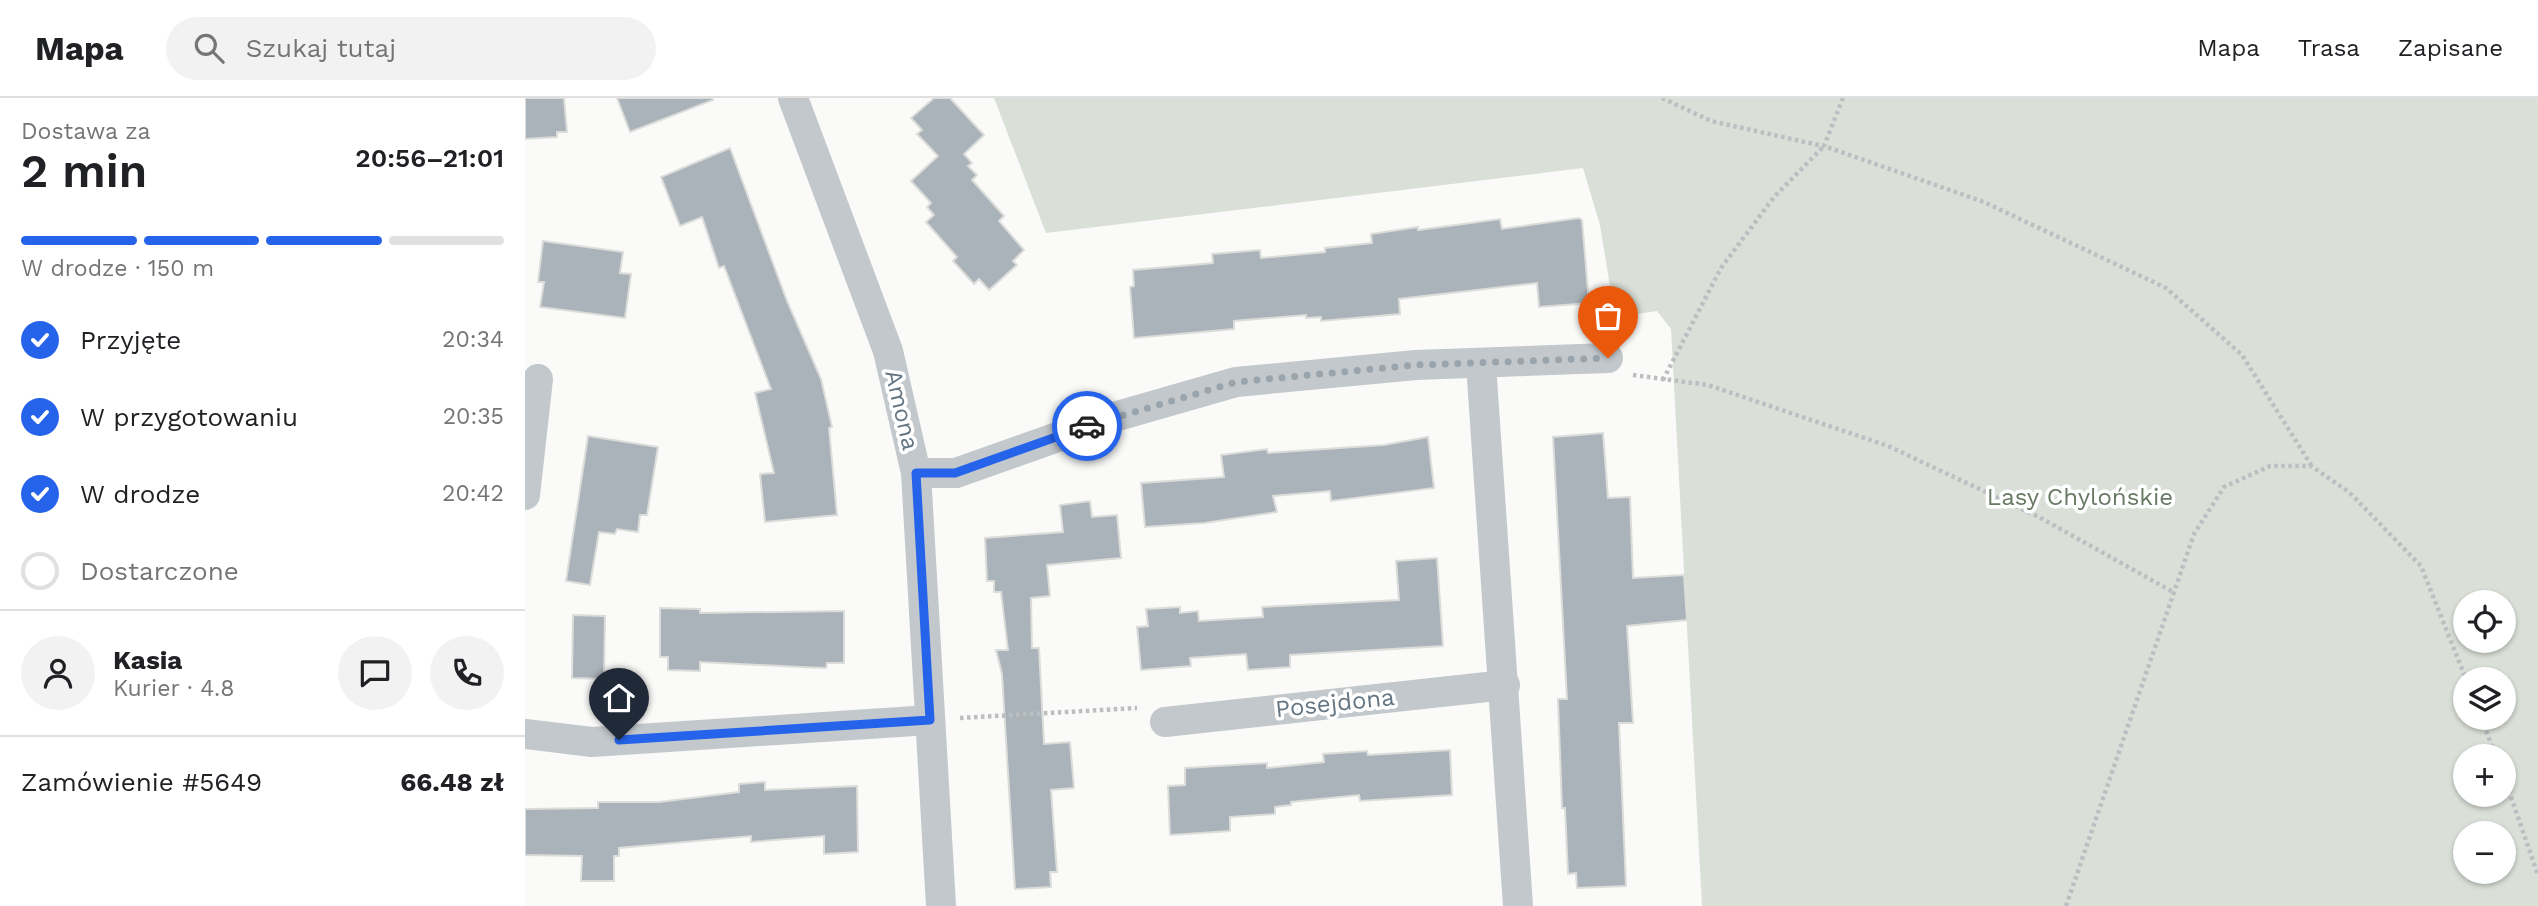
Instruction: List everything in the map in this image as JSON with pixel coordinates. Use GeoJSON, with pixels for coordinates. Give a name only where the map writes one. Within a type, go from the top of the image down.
{"type":"FeatureCollection","features":[{"type":"Feature","properties":{"kind":"street","name":"Amona"},"geometry":{"type":"LineString","coordinates":[[793,98],[888,351],[916,473],[941,906]]}},
{"type":"Feature","properties":{"kind":"street"},"geometry":{"type":"LineString","coordinates":[[916,473],[955,473],[1114,417],[1236,382],[1416,365],[1608,358]]}},
{"type":"Feature","properties":{"kind":"street"},"geometry":{"type":"LineString","coordinates":[[1481,364],[1518,906]]}},
{"type":"Feature","properties":{"kind":"street"},"geometry":{"type":"LineString","coordinates":[[525,495],[538,379]]}},
{"type":"Feature","properties":{"kind":"street","name":"Posejdona"},"geometry":{"type":"LineString","coordinates":[[1165,722],[1505,685]]}},
{"type":"Feature","properties":{"kind":"street"},"geometry":{"type":"LineString","coordinates":[[525,734],[592,743],[930,720]]}},
{"type":"Feature","properties":{"kind":"path"},"geometry":{"type":"LineString","coordinates":[[1662,98],[1711,121],[1824,146],[1984,202],[2166,288],[2242,355],[2311,466],[2349,492],[2421,566],[2461,667]]}},
{"type":"Feature","properties":{"kind":"path"},"geometry":{"type":"LineString","coordinates":[[1663,380],[1721,268],[1774,197],[1824,146],[1843,98]]}},
{"type":"Feature","properties":{"kind":"path"},"geometry":{"type":"LineString","coordinates":[[1608,358],[1636,378],[1708,385],[1888,446],[2039,517],[2173,592]]}},
{"type":"Feature","properties":{"kind":"path"},"geometry":{"type":"LineString","coordinates":[[2066,906],[2194,534],[2224,487],[2270,466],[2311,466]]}},
{"type":"Feature","properties":{"kind":"path"},"geometry":{"type":"LineString","coordinates":[[930,720],[1154,707],[1165,722]]}},
{"type":"Feature","properties":{"kind":"path"},"geometry":{"type":"LineString","coordinates":[[2514,807],[2538,875]]}},
{"type":"Feature","properties":{"kind":"green space","name":"Lasy Chylońskie"},"geometry":{"type":"Polygon","coordinates":[[[994,98],[2538,98],[2538,906],[1702,906],[1671,329],[1657,311],[1615,317],[1600,225],[1583,168],[1046,233],[994,98]]]}},
{"type":"Feature","properties":{"kind":"building"},"geometry":{"type":"Polygon","coordinates":[[[525,98],[564,98],[567,132],[557,132],[557,137],[525,139],[525,98]]]}},
{"type":"Feature","properties":{"kind":"building"},"geometry":{"type":"Polygon","coordinates":[[[617,98],[712,98],[713,100],[630,132],[617,98]]]}},
{"type":"Feature","properties":{"kind":"building"},"geometry":{"type":"Polygon","coordinates":[[[934,98],[950,98],[984,135],[964,154],[972,163],[968,166],[977,175],[972,180],[1004,216],[999,221],[1024,250],[1013,261],[1017,265],[989,290],[979,279],[974,284],[953,261],[957,257],[926,222],[934,215],[927,207],[931,203],[911,181],[938,156],[917,134],[922,130],[911,118],[934,98]]]}},
{"type":"Feature","properties":{"kind":"building"},"geometry":{"type":"Polygon","coordinates":[[[730,148],[787,301],[821,379],[832,427],[829,428],[837,515],[765,522],[760,474],[774,473],[755,393],[771,389],[724,266],[719,268],[702,217],[680,226],[661,177],[730,148]]]}},
{"type":"Feature","properties":{"kind":"building"},"geometry":{"type":"Polygon","coordinates":[[[1579,218],[1582,220],[1589,303],[1539,307],[1537,283],[1399,299],[1400,314],[1321,321],[1321,317],[1306,318],[1306,315],[1234,321],[1234,329],[1134,338],[1130,287],[1134,286],[1133,270],[1213,263],[1212,254],[1260,250],[1261,258],[1325,252],[1325,248],[1372,243],[1371,234],[1418,227],[1418,230],[1500,219],[1502,229],[1579,218]]]}},
{"type":"Feature","properties":{"kind":"building"},"geometry":{"type":"Polygon","coordinates":[[[543,241],[623,252],[620,273],[631,274],[625,318],[540,307],[544,282],[538,282],[543,241]]]}},
{"type":"Feature","properties":{"kind":"building"},"geometry":{"type":"Polygon","coordinates":[[[1603,433],[1608,498],[1630,497],[1633,578],[1684,575],[1687,620],[1627,626],[1633,723],[1619,723],[1626,886],[1577,888],[1576,873],[1568,874],[1565,808],[1562,808],[1558,699],[1567,699],[1553,437],[1603,433]]]}},
{"type":"Feature","properties":{"kind":"building"},"geometry":{"type":"Polygon","coordinates":[[[588,436],[658,447],[647,515],[640,515],[638,532],[617,529],[615,534],[599,532],[590,585],[566,581],[588,436]]]}},
{"type":"Feature","properties":{"kind":"building"},"geometry":{"type":"Polygon","coordinates":[[[1428,437],[1434,488],[1331,501],[1330,491],[1273,496],[1277,512],[1204,523],[1145,527],[1141,483],[1224,477],[1221,455],[1267,449],[1268,453],[1384,445],[1428,437]]]}},
{"type":"Feature","properties":{"kind":"building"},"geometry":{"type":"Polygon","coordinates":[[[1090,501],[1092,517],[1117,515],[1121,558],[1047,565],[1050,596],[1031,598],[1032,648],[1039,648],[1044,744],[1070,742],[1074,788],[1051,790],[1057,872],[1050,872],[1051,887],[1015,889],[1002,674],[996,650],[1008,650],[1001,592],[994,592],[994,581],[987,581],[985,538],[1063,532],[1060,505],[1090,501]]]}},
{"type":"Feature","properties":{"kind":"building"},"geometry":{"type":"Polygon","coordinates":[[[1437,558],[1443,646],[1290,655],[1290,667],[1248,670],[1246,654],[1190,658],[1191,666],[1141,670],[1137,627],[1148,626],[1146,609],[1180,607],[1180,613],[1198,611],[1199,621],[1263,617],[1262,607],[1399,600],[1396,561],[1437,558]]]}},
{"type":"Feature","properties":{"kind":"building"},"geometry":{"type":"Polygon","coordinates":[[[660,608],[700,609],[700,613],[844,611],[844,663],[827,663],[826,668],[700,662],[700,671],[668,670],[668,657],[660,657],[660,608]]]}},
{"type":"Feature","properties":{"kind":"building"},"geometry":{"type":"Polygon","coordinates":[[[573,615],[605,616],[604,679],[572,678],[573,615]]]}},
{"type":"Feature","properties":{"kind":"building"},"geometry":{"type":"Polygon","coordinates":[[[1450,750],[1452,795],[1360,801],[1359,795],[1291,802],[1291,805],[1275,807],[1275,814],[1230,817],[1230,831],[1170,835],[1168,786],[1185,785],[1185,768],[1267,763],[1267,768],[1324,762],[1323,754],[1367,751],[1368,755],[1450,750]]]}},
{"type":"Feature","properties":{"kind":"building"},"geometry":{"type":"Polygon","coordinates":[[[765,782],[765,790],[857,786],[858,852],[824,854],[824,836],[751,842],[751,836],[619,848],[619,856],[614,856],[614,881],[581,881],[582,856],[525,855],[525,809],[598,808],[598,802],[659,802],[739,792],[739,784],[765,782]]]}},
{"type":"Feature","properties":{"kind":"way so far"},"geometry":{"type":"LineString","coordinates":[[1087,426],[1236,382],[1416,365],[1608,358]]}},
{"type":"Feature","properties":{"kind":"route"},"geometry":{"type":"LineString","coordinates":[[619,740],[930,720],[916,473],[955,473],[1087,426]]}}]}
